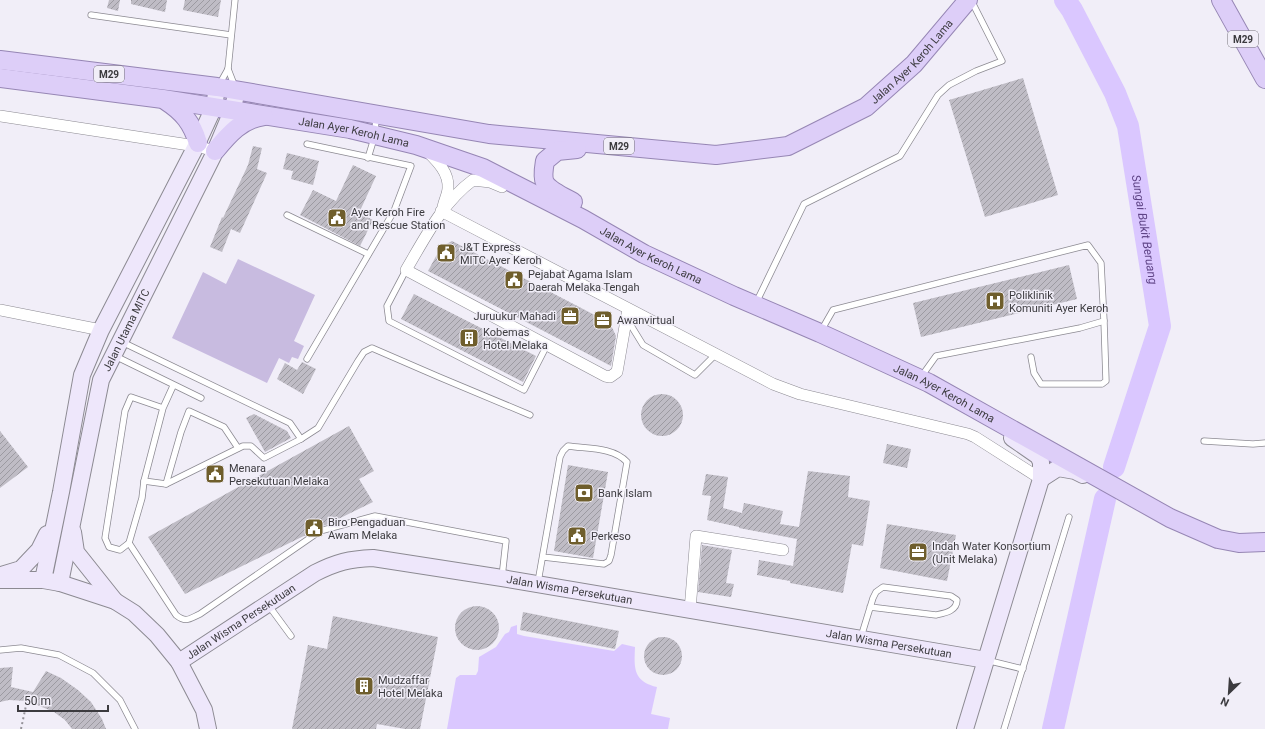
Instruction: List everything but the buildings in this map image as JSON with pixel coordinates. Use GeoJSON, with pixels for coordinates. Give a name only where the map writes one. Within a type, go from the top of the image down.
{"type":"FeatureCollection","features":[{"type":"Feature","properties":{"kind":"main road","name":"Jalan Ayer Keroh Lama"},"geometry":{"type":"LineString","coordinates":[[0,60],[237,91],[489,134],[716,155],[788,146],[866,107],[914,64],[970,0]]}},
{"type":"Feature","properties":{"kind":"main road","name":"M29"},"geometry":{"type":"LineString","coordinates":[[1222,0],[1265,79]]}},
{"type":"Feature","properties":{"kind":"main road","name":"Jalan Ayer Keroh Lama"},"geometry":{"type":"LineString","coordinates":[[0,78],[163,99],[350,129],[424,148],[483,168],[583,219],[644,254],[924,381],[1170,518],[1218,539],[1239,543],[1265,542]]}},
{"type":"Feature","properties":{"kind":"main road"},"geometry":{"type":"LineString","coordinates":[[43,580],[82,375],[101,330],[197,145],[214,107],[217,88]]}},
{"type":"Feature","properties":{"kind":"main road","name":"Jalan Utama MITC"},"geometry":{"type":"LineString","coordinates":[[60,583],[101,380],[215,150],[232,111],[237,91]]}},
{"type":"Feature","properties":{"kind":"main road"},"geometry":{"type":"LineString","coordinates":[[163,99],[181,111],[187,118],[195,134],[197,145]]}},
{"type":"Feature","properties":{"kind":"main road"},"geometry":{"type":"LineString","coordinates":[[215,150],[231,132],[240,125],[252,119],[267,116]]}},
{"type":"Feature","properties":{"kind":"main road"},"geometry":{"type":"LineString","coordinates":[[686,153],[574,149],[557,151],[545,160],[543,172],[545,183],[558,194],[628,232],[734,296]]}},
{"type":"Feature","properties":{"kind":"main road"},"geometry":{"type":"LineString","coordinates":[[924,381],[1025,446],[1038,456],[1041,462],[1041,479],[965,729]]}},
{"type":"Feature","properties":{"kind":"main road"},"geometry":{"type":"LineString","coordinates":[[1041,479],[1058,468],[1075,471],[1170,518]]}},
{"type":"Feature","properties":{"kind":"main road"},"geometry":{"type":"LineString","coordinates":[[0,575],[21,569],[39,550],[56,517]]}},
{"type":"Feature","properties":{"kind":"main road"},"geometry":{"type":"LineString","coordinates":[[72,523],[76,552],[115,601]]}},
{"type":"Feature","properties":{"kind":"main road","name":"Jalan Wisma Persekutuan"},"geometry":{"type":"LineString","coordinates":[[179,662],[315,573],[332,564],[352,559],[374,558],[538,584],[986,660]]}},
{"type":"Feature","properties":{"kind":"main road"},"geometry":{"type":"LineString","coordinates":[[0,580],[43,580],[60,583],[115,601],[134,613],[157,635],[179,662],[204,710],[208,729]]}},
{"type":"Feature","properties":{"kind":"street"},"geometry":{"type":"LineString","coordinates":[[0,116],[197,145],[215,150]]}},
{"type":"Feature","properties":{"kind":"street"},"geometry":{"type":"LineString","coordinates":[[424,148],[441,166],[447,178],[448,189],[441,211],[406,270],[605,376],[610,377],[617,372],[627,313]]}},
{"type":"Feature","properties":{"kind":"street"},"geometry":{"type":"LineString","coordinates":[[441,211],[463,188],[473,180],[490,182],[644,254]]}},
{"type":"Feature","properties":{"kind":"street"},"geometry":{"type":"LineString","coordinates":[[441,211],[627,313],[716,354],[773,384],[800,394],[975,437],[1041,479]]}},
{"type":"Feature","properties":{"kind":"street"},"geometry":{"type":"LineString","coordinates":[[0,310],[101,330]]}},
{"type":"Feature","properties":{"kind":"street"},"geometry":{"type":"LineString","coordinates":[[690,610],[696,536],[783,550]]}},
{"type":"Feature","properties":{"kind":"lane"},"geometry":{"type":"LineString","coordinates":[[217,88],[228,69],[235,0]]}},
{"type":"Feature","properties":{"kind":"lane"},"geometry":{"type":"LineString","coordinates":[[755,305],[804,204],[900,156],[938,95],[949,85],[976,71],[1002,61],[970,0]]}},
{"type":"Feature","properties":{"kind":"lane"},"geometry":{"type":"LineString","coordinates":[[91,14],[231,35]]}},
{"type":"Feature","properties":{"kind":"lane"},"geometry":{"type":"LineString","coordinates":[[228,69],[237,91]]}},
{"type":"Feature","properties":{"kind":"lane"},"geometry":{"type":"LineString","coordinates":[[368,158],[375,135],[376,114]]}},
{"type":"Feature","properties":{"kind":"lane"},"geometry":{"type":"LineString","coordinates":[[307,144],[411,166],[394,211],[307,359]]}},
{"type":"Feature","properties":{"kind":"lane"},"geometry":{"type":"LineString","coordinates":[[287,215],[368,254]]}},
{"type":"Feature","properties":{"kind":"lane"},"geometry":{"type":"LineString","coordinates":[[820,333],[833,310],[1088,245],[1101,262],[1106,381],[1102,384],[1041,384],[1034,373],[1031,357]]}},
{"type":"Feature","properties":{"kind":"lane"},"geometry":{"type":"LineString","coordinates":[[406,270],[387,306],[389,321],[524,390],[547,345]]}},
{"type":"Feature","properties":{"kind":"lane"},"geometry":{"type":"LineString","coordinates":[[627,313],[643,345],[695,374],[716,354]]}},
{"type":"Feature","properties":{"kind":"lane"},"geometry":{"type":"LineString","coordinates":[[924,381],[936,356],[1080,328],[1104,321]]}},
{"type":"Feature","properties":{"kind":"lane"},"geometry":{"type":"LineString","coordinates":[[116,348],[173,386],[201,398]]}},
{"type":"Feature","properties":{"kind":"lane"},"geometry":{"type":"LineString","coordinates":[[116,348],[290,423],[301,439]]}},
{"type":"Feature","properties":{"kind":"lane"},"geometry":{"type":"LineString","coordinates":[[144,481],[166,484],[238,448],[251,446],[264,458],[301,439],[318,428],[364,352],[372,348],[530,415]]}},
{"type":"Feature","properties":{"kind":"lane"},"geometry":{"type":"LineString","coordinates":[[163,408],[131,397],[125,411],[105,538],[109,547],[120,550],[129,543],[142,498],[144,481],[163,408],[173,386]]}},
{"type":"Feature","properties":{"kind":"lane"},"geometry":{"type":"LineString","coordinates":[[166,484],[180,432],[189,411],[224,427],[238,448]]}},
{"type":"Feature","properties":{"kind":"lane"},"geometry":{"type":"LineString","coordinates":[[1204,441],[1253,444],[1265,443]]}},
{"type":"Feature","properties":{"kind":"lane"},"geometry":{"type":"LineString","coordinates":[[538,584],[560,457],[563,451],[568,446],[609,451],[621,456],[627,462],[609,561],[604,564],[543,557]]}},
{"type":"Feature","properties":{"kind":"lane"},"geometry":{"type":"LineString","coordinates":[[129,543],[176,615],[182,620],[188,620],[200,614],[320,531],[375,516],[506,541],[502,578]]}},
{"type":"Feature","properties":{"kind":"lane"},"geometry":{"type":"LineString","coordinates":[[1004,729],[1069,517]]}},
{"type":"Feature","properties":{"kind":"lane"},"geometry":{"type":"LineString","coordinates":[[860,639],[870,608],[876,592],[883,587],[951,596],[957,600],[957,605],[955,608],[946,613],[936,615],[870,608]]}},
{"type":"Feature","properties":{"kind":"lane"},"geometry":{"type":"LineString","coordinates":[[267,604],[291,636]]}},
{"type":"Feature","properties":{"kind":"lane"},"geometry":{"type":"LineString","coordinates":[[0,650],[21,648],[59,655],[93,673],[120,700],[136,729]]}},
{"type":"Feature","properties":{"kind":"lane"},"geometry":{"type":"LineString","coordinates":[[986,660],[1023,669]]}},
{"type":"Feature","properties":{"kind":"path"},"geometry":{"type":"LineString","coordinates":[[21,729],[27,701]]}},
{"type":"Feature","properties":{"kind":"shaded area"},"geometry":{"type":"Polygon","coordinates":[[[238,259],[315,295],[294,341],[304,346],[298,359],[292,357],[289,363],[279,358],[267,383],[172,338],[203,272],[226,284],[238,259]]]}},
{"type":"Feature","properties":{"kind":"shaded area"},"geometry":{"type":"Polygon","coordinates":[[[517,625],[517,634],[524,636],[614,651],[622,644],[635,647],[635,667],[639,677],[643,681],[657,687],[651,714],[670,718],[668,729],[447,729],[456,678],[460,675],[476,675],[478,671],[479,657],[496,647],[505,634],[509,632],[511,627],[517,625]]]}},
{"type":"Feature","properties":{"kind":"waterway","name":"Sungai Bukit Beruang"},"geometry":{"type":"LineString","coordinates":[[1065,0],[1072,10],[1115,93],[1128,126],[1160,326],[1114,467]]}},
{"type":"Feature","properties":{"kind":"waterway"},"geometry":{"type":"LineString","coordinates":[[1053,729],[1105,499]]}},
{"type":"Feature","properties":{"kind":"place","name":"Ayer Keroh Fire and Rescue Station"},"geometry":{"type":"Point","coordinates":[337,218]}},
{"type":"Feature","properties":{"kind":"place","name":"J&T Express MITC Ayer Keroh"},"geometry":{"type":"Point","coordinates":[446,253]}},
{"type":"Feature","properties":{"kind":"place","name":"Pejabat Agama Islam Daerah Melaka Tengah"},"geometry":{"type":"Point","coordinates":[514,280]}},
{"type":"Feature","properties":{"kind":"place","name":"Poliklinik Komuniti Ayer Keroh"},"geometry":{"type":"Point","coordinates":[995,301]}},
{"type":"Feature","properties":{"kind":"place","name":"Juruukur Mahadi"},"geometry":{"type":"Point","coordinates":[570,316]}},
{"type":"Feature","properties":{"kind":"place","name":"Awanvirtual"},"geometry":{"type":"Point","coordinates":[603,320]}},
{"type":"Feature","properties":{"kind":"place","name":"Kobemas Hotel Melaka"},"geometry":{"type":"Point","coordinates":[469,338]}},
{"type":"Feature","properties":{"kind":"place","name":"Menara Persekutuan Melaka"},"geometry":{"type":"Point","coordinates":[215,474]}},
{"type":"Feature","properties":{"kind":"place","name":"Bank Islam"},"geometry":{"type":"Point","coordinates":[584,493]}},
{"type":"Feature","properties":{"kind":"place","name":"Biro Pengaduan Awam Melaka"},"geometry":{"type":"Point","coordinates":[314,528]}},
{"type":"Feature","properties":{"kind":"place","name":"Perkeso"},"geometry":{"type":"Point","coordinates":[577,536]}},
{"type":"Feature","properties":{"kind":"place","name":"Indah Water Konsortium (Unit Melaka)"},"geometry":{"type":"Point","coordinates":[918,552]}},
{"type":"Feature","properties":{"kind":"place","name":"Mudzaffar Hotel Melaka"},"geometry":{"type":"Point","coordinates":[364,686]}}]}
